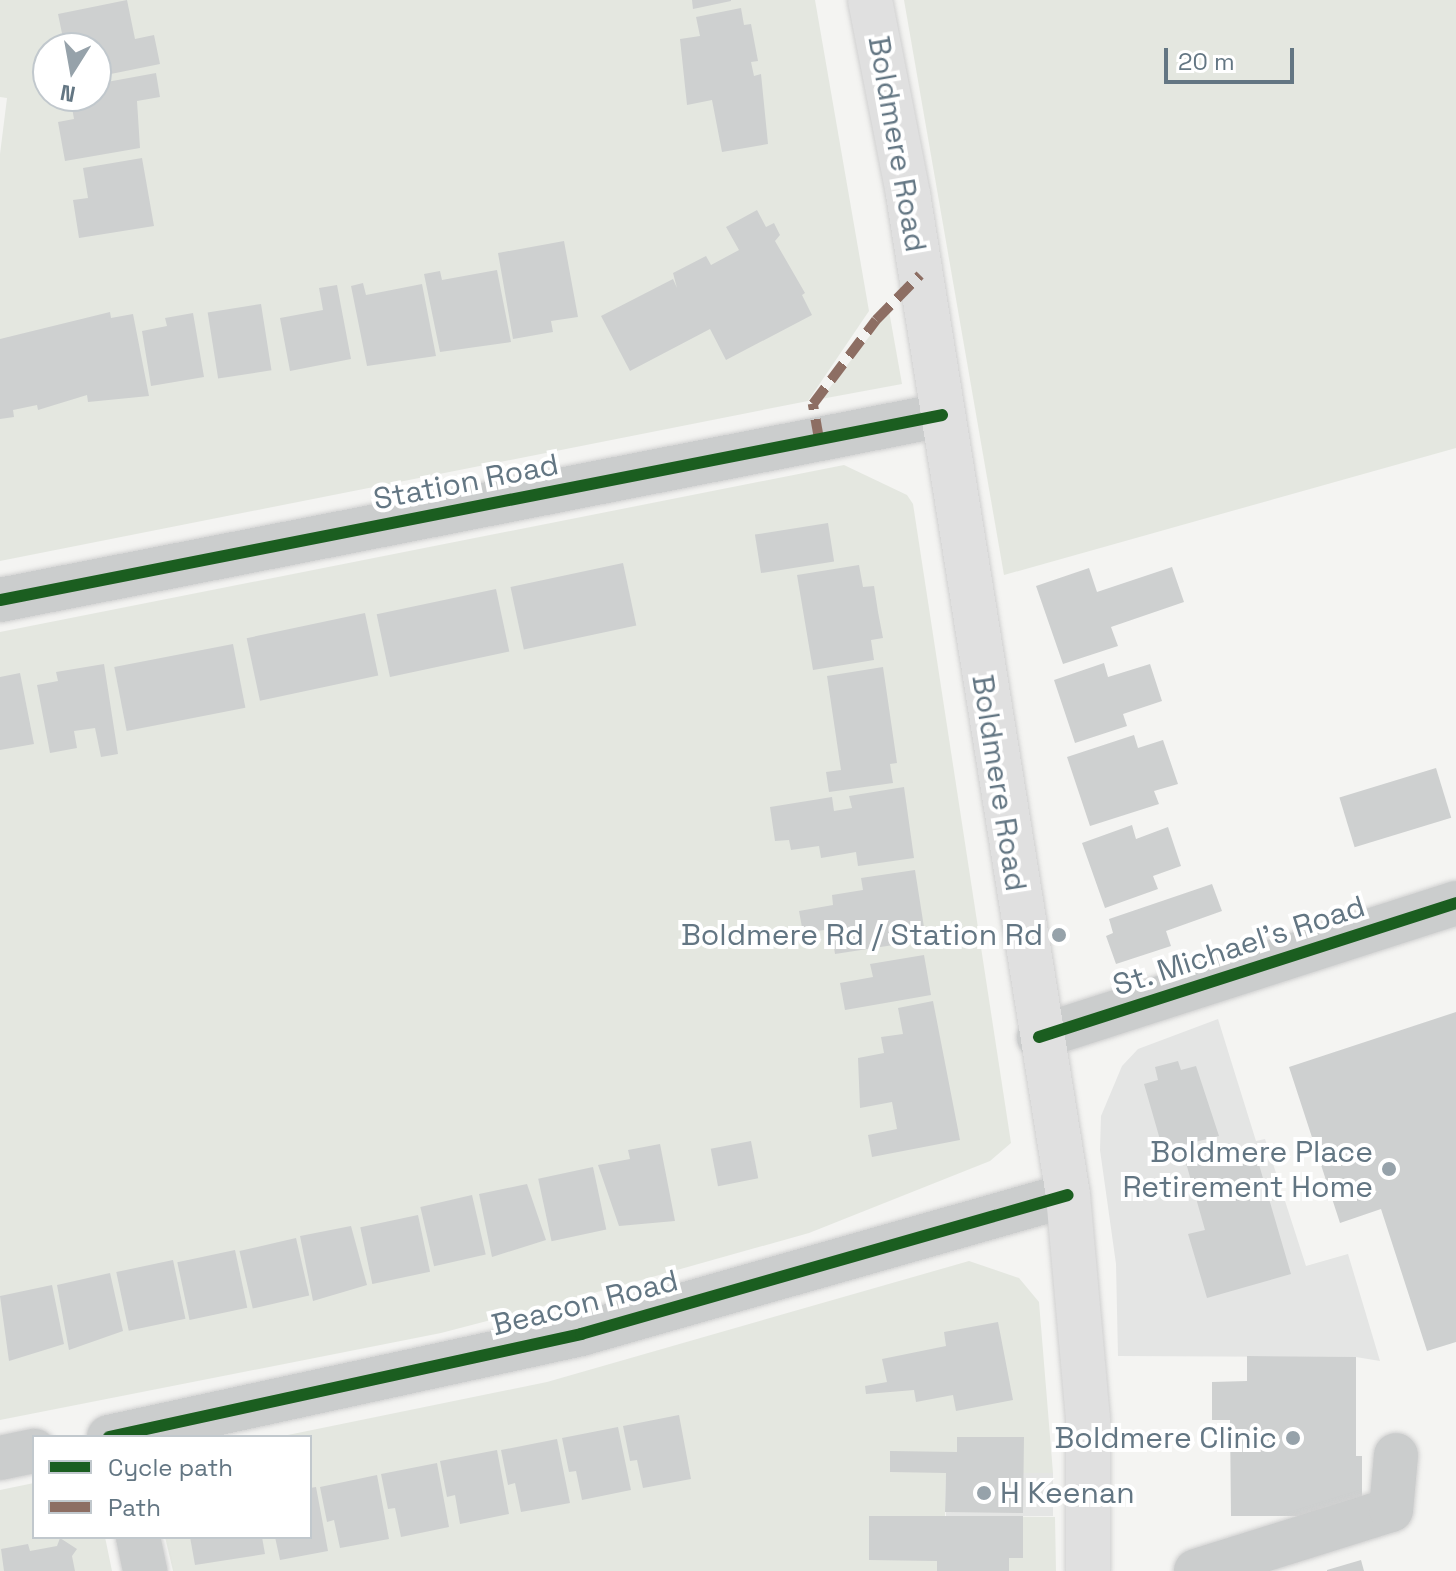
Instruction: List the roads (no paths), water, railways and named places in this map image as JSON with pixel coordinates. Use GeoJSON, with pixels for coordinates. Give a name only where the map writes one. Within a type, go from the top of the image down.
{"type":"FeatureCollection","features":[{"type":"Feature","properties":{"kind":"main road","name":"Boldmere Road"},"geometry":{"type":"LineString","coordinates":[[870,0],[942,415],[1039,1037],[1068,1195],[1088,1418],[1088,1571]]}},
{"type":"Feature","properties":{"kind":"street","name":"Station Road"},"geometry":{"type":"LineString","coordinates":[[0,600],[942,415]]}},
{"type":"Feature","properties":{"kind":"street","name":"St. Michael's Road"},"geometry":{"type":"LineString","coordinates":[[1039,1037],[1456,903]]}},
{"type":"Feature","properties":{"kind":"street","name":"Beacon Road"},"geometry":{"type":"LineString","coordinates":[[123,1435],[581,1334],[1068,1195]]}},
{"type":"Feature","properties":{"kind":"street"},"geometry":{"type":"LineString","coordinates":[[0,1458],[32,1451]]}},
{"type":"Feature","properties":{"kind":"street"},"geometry":{"type":"LineString","coordinates":[[1196,1571],[1391,1510],[1396,1455]]}},
{"type":"Feature","properties":{"kind":"street"},"geometry":{"type":"LineString","coordinates":[[138,1539],[145,1571]]}},
{"type":"Feature","properties":{"kind":"place","name":"Boldmere Rd / Station Rd"},"geometry":{"type":"Point","coordinates":[1059,935]}},
{"type":"Feature","properties":{"kind":"place","name":"Boldmere Place Retirement Home"},"geometry":{"type":"Point","coordinates":[1389,1169]}},
{"type":"Feature","properties":{"kind":"place","name":"Boldmere Clinic"},"geometry":{"type":"Point","coordinates":[1293,1438]}},
{"type":"Feature","properties":{"kind":"place","name":"H Keenan"},"geometry":{"type":"Point","coordinates":[984,1493]}}]}
